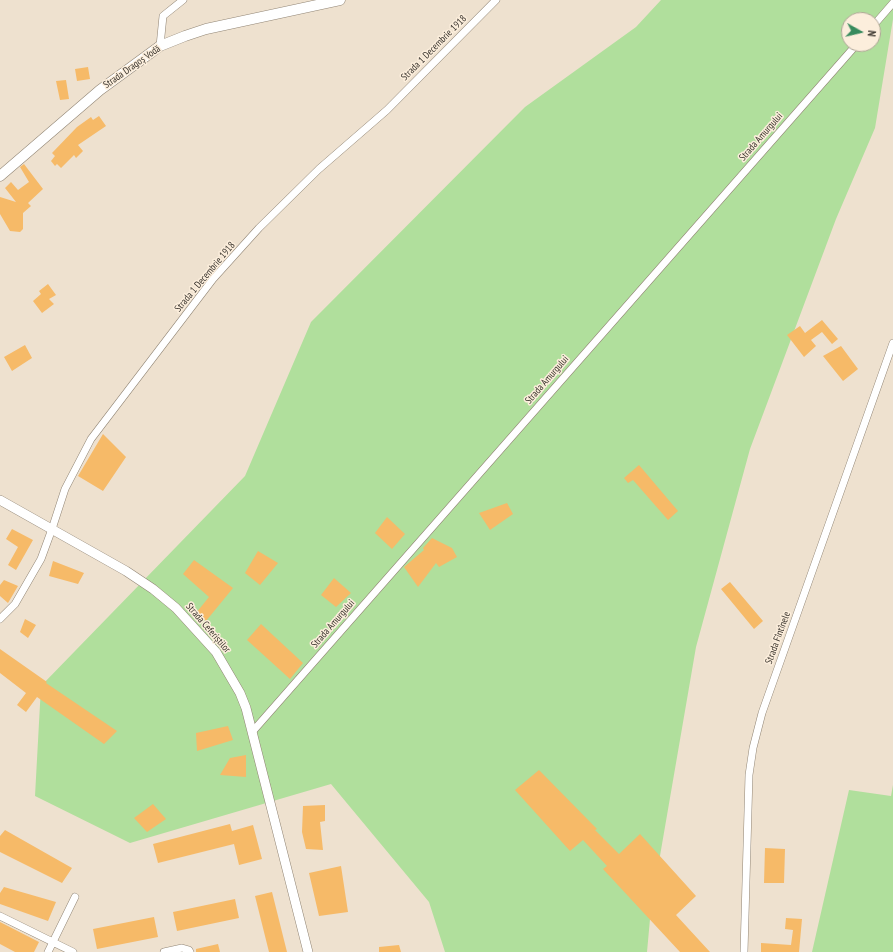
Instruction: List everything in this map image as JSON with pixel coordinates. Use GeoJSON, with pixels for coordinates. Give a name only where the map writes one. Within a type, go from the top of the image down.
{"type":"FeatureCollection","features":[{"type":"Feature","properties":{"kind":"main road","name":"Strada Dragoș Vodă"},"geometry":{"type":"LineString","coordinates":[[0,176],[100,90],[160,46],[206,29],[340,0]]}},
{"type":"Feature","properties":{"kind":"street"},"geometry":{"type":"LineString","coordinates":[[160,46],[163,16],[183,0]]}},
{"type":"Feature","properties":{"kind":"street","name":"Strada 1 Decembrie 1918"},"geometry":{"type":"LineString","coordinates":[[0,619],[15,604],[41,559],[65,489],[91,439],[213,279],[259,228],[308,180],[386,110],[496,0]]}},
{"type":"Feature","properties":{"kind":"street"},"geometry":{"type":"LineString","coordinates":[[881,17],[893,3]]}},
{"type":"Feature","properties":{"kind":"street","name":"Strada Amurgului"},"geometry":{"type":"LineString","coordinates":[[253,731],[850,52]]}},
{"type":"Feature","properties":{"kind":"street","name":"Strada Fîntînele"},"geometry":{"type":"LineString","coordinates":[[744,952],[749,775],[753,748],[762,713],[893,343]]}},
{"type":"Feature","properties":{"kind":"street","name":"Strada Ceferiștilor"},"geometry":{"type":"LineString","coordinates":[[0,500],[131,574],[176,608],[195,627],[216,652],[235,682],[246,708],[308,952]]}},
{"type":"Feature","properties":{"kind":"street"},"geometry":{"type":"LineString","coordinates":[[48,952],[75,897]]}},
{"type":"Feature","properties":{"kind":"street"},"geometry":{"type":"LineString","coordinates":[[0,916],[73,952]]}},
{"type":"Feature","properties":{"kind":"street"},"geometry":{"type":"LineString","coordinates":[[164,952],[182,948],[189,950],[190,952]]}},
{"type":"Feature","properties":{"kind":"green space"},"geometry":{"type":"Polygon","coordinates":[[[661,0],[893,0],[893,19],[875,128],[836,219],[750,449],[696,647],[651,908],[647,952],[445,952],[429,902],[331,784],[130,843],[35,796],[41,686],[245,476],[311,322],[525,107],[636,27],[661,0]]]}},
{"type":"Feature","properties":{"kind":"green space"},"geometry":{"type":"Polygon","coordinates":[[[893,785],[893,952],[812,952],[849,790],[891,796],[893,785]]]}},
{"type":"Feature","properties":{"kind":"building"},"geometry":{"type":"Polygon","coordinates":[[[88,67],[90,79],[77,81],[75,69],[88,67]]]}},
{"type":"Feature","properties":{"kind":"building"},"geometry":{"type":"Polygon","coordinates":[[[66,80],[69,99],[60,100],[56,81],[66,80]]]}},
{"type":"Feature","properties":{"kind":"building"},"geometry":{"type":"Polygon","coordinates":[[[99,116],[106,126],[78,145],[83,151],[76,158],[74,155],[61,168],[57,164],[55,166],[51,161],[55,156],[52,153],[77,127],[91,117],[93,120],[99,116]]]}},
{"type":"Feature","properties":{"kind":"building"},"geometry":{"type":"Polygon","coordinates":[[[24,164],[43,189],[28,203],[31,206],[23,213],[23,229],[20,232],[10,231],[0,214],[0,197],[16,202],[5,188],[11,182],[18,190],[29,182],[20,167],[24,164]]]}},
{"type":"Feature","properties":{"kind":"building"},"geometry":{"type":"Polygon","coordinates":[[[48,284],[56,295],[49,299],[54,304],[42,313],[33,301],[41,294],[39,291],[48,284]]]}},
{"type":"Feature","properties":{"kind":"building"},"geometry":{"type":"Polygon","coordinates":[[[822,320],[838,339],[832,344],[822,332],[811,340],[816,346],[804,357],[787,335],[800,326],[805,333],[822,320]]]}},
{"type":"Feature","properties":{"kind":"building"},"geometry":{"type":"Polygon","coordinates":[[[25,345],[32,358],[12,371],[4,357],[25,345]]]}},
{"type":"Feature","properties":{"kind":"building"},"geometry":{"type":"Polygon","coordinates":[[[841,346],[858,369],[843,381],[823,356],[841,346]]]}},
{"type":"Feature","properties":{"kind":"building"},"geometry":{"type":"Polygon","coordinates":[[[103,434],[126,457],[103,491],[78,476],[103,434]]]}},
{"type":"Feature","properties":{"kind":"building"},"geometry":{"type":"Polygon","coordinates":[[[639,465],[678,511],[668,520],[633,480],[628,483],[624,478],[639,465]]]}},
{"type":"Feature","properties":{"kind":"building"},"geometry":{"type":"Polygon","coordinates":[[[507,503],[513,514],[490,530],[479,513],[507,503]]]}},
{"type":"Feature","properties":{"kind":"building"},"geometry":{"type":"Polygon","coordinates":[[[387,517],[405,534],[392,549],[375,533],[387,517]]]}},
{"type":"Feature","properties":{"kind":"building"},"geometry":{"type":"Polygon","coordinates":[[[12,529],[33,540],[16,570],[8,565],[18,547],[6,539],[12,529]]]}},
{"type":"Feature","properties":{"kind":"building"},"geometry":{"type":"Polygon","coordinates":[[[432,538],[452,548],[457,557],[439,567],[436,563],[418,587],[404,567],[424,550],[423,548],[432,538]]]}},
{"type":"Feature","properties":{"kind":"building"},"geometry":{"type":"Polygon","coordinates":[[[258,551],[278,563],[260,585],[245,573],[258,551]]]}},
{"type":"Feature","properties":{"kind":"building"},"geometry":{"type":"Polygon","coordinates":[[[194,560],[233,588],[206,621],[196,613],[209,597],[183,574],[194,560]]]}},
{"type":"Feature","properties":{"kind":"building"},"geometry":{"type":"Polygon","coordinates":[[[53,561],[84,573],[78,584],[49,576],[53,561]]]}},
{"type":"Feature","properties":{"kind":"building"},"geometry":{"type":"Polygon","coordinates":[[[334,578],[351,593],[336,607],[321,595],[334,578]]]}},
{"type":"Feature","properties":{"kind":"building"},"geometry":{"type":"Polygon","coordinates":[[[4,580],[18,586],[8,603],[0,596],[0,585],[4,580]]]}},
{"type":"Feature","properties":{"kind":"building"},"geometry":{"type":"Polygon","coordinates":[[[730,582],[763,621],[754,629],[721,589],[730,582]]]}},
{"type":"Feature","properties":{"kind":"building"},"geometry":{"type":"Polygon","coordinates":[[[25,619],[36,625],[28,638],[20,632],[25,619]]]}},
{"type":"Feature","properties":{"kind":"building"},"geometry":{"type":"Polygon","coordinates":[[[261,624],[303,663],[290,679],[247,640],[261,624]]]}},
{"type":"Feature","properties":{"kind":"building"},"geometry":{"type":"Polygon","coordinates":[[[0,649],[47,682],[46,683],[117,731],[104,744],[37,697],[26,712],[17,705],[26,693],[0,673],[0,649]]]}},
{"type":"Feature","properties":{"kind":"building"},"geometry":{"type":"Polygon","coordinates":[[[228,726],[233,740],[197,751],[196,733],[228,726]]]}},
{"type":"Feature","properties":{"kind":"building"},"geometry":{"type":"Polygon","coordinates":[[[246,755],[246,777],[220,775],[230,758],[246,755]]]}},
{"type":"Feature","properties":{"kind":"building"},"geometry":{"type":"Polygon","coordinates":[[[539,770],[597,829],[595,830],[619,854],[640,834],[696,896],[676,915],[710,952],[680,952],[603,869],[607,866],[583,840],[570,851],[515,790],[539,770]]]}},
{"type":"Feature","properties":{"kind":"building"},"geometry":{"type":"Polygon","coordinates":[[[153,804],[166,819],[147,832],[134,818],[153,804]]]}},
{"type":"Feature","properties":{"kind":"building"},"geometry":{"type":"Polygon","coordinates":[[[325,805],[325,821],[320,822],[323,850],[306,849],[302,832],[303,806],[325,805]]]}},
{"type":"Feature","properties":{"kind":"building"},"geometry":{"type":"Polygon","coordinates":[[[230,824],[232,831],[253,825],[262,859],[239,865],[234,844],[158,863],[153,844],[230,824]]]}},
{"type":"Feature","properties":{"kind":"building"},"geometry":{"type":"Polygon","coordinates":[[[5,830],[72,868],[62,883],[0,852],[0,836],[5,830]]]}},
{"type":"Feature","properties":{"kind":"building"},"geometry":{"type":"Polygon","coordinates":[[[765,848],[785,849],[784,883],[764,883],[765,848]]]}},
{"type":"Feature","properties":{"kind":"building"},"geometry":{"type":"Polygon","coordinates":[[[341,866],[348,912],[319,916],[309,873],[341,866]]]}},
{"type":"Feature","properties":{"kind":"building"},"geometry":{"type":"Polygon","coordinates":[[[4,887],[56,902],[48,921],[0,904],[0,893],[4,887]]]}},
{"type":"Feature","properties":{"kind":"building"},"geometry":{"type":"Polygon","coordinates":[[[272,892],[287,952],[269,952],[255,896],[272,892]]]}},
{"type":"Feature","properties":{"kind":"building"},"geometry":{"type":"Polygon","coordinates":[[[235,899],[239,918],[177,931],[173,912],[235,899]]]}},
{"type":"Feature","properties":{"kind":"building"},"geometry":{"type":"Polygon","coordinates":[[[154,917],[158,937],[97,949],[93,929],[154,917]]]}},
{"type":"Feature","properties":{"kind":"building"},"geometry":{"type":"Polygon","coordinates":[[[786,918],[802,919],[799,952],[761,952],[761,943],[791,945],[793,930],[785,929],[786,918]]]}},
{"type":"Feature","properties":{"kind":"building"},"geometry":{"type":"Polygon","coordinates":[[[0,922],[39,942],[34,952],[15,952],[0,944],[0,922]]]}},
{"type":"Feature","properties":{"kind":"building"},"geometry":{"type":"Polygon","coordinates":[[[218,944],[220,952],[196,952],[196,949],[218,944]]]}},
{"type":"Feature","properties":{"kind":"building"},"geometry":{"type":"Polygon","coordinates":[[[399,945],[401,952],[379,952],[379,947],[399,945]]]}}]}
